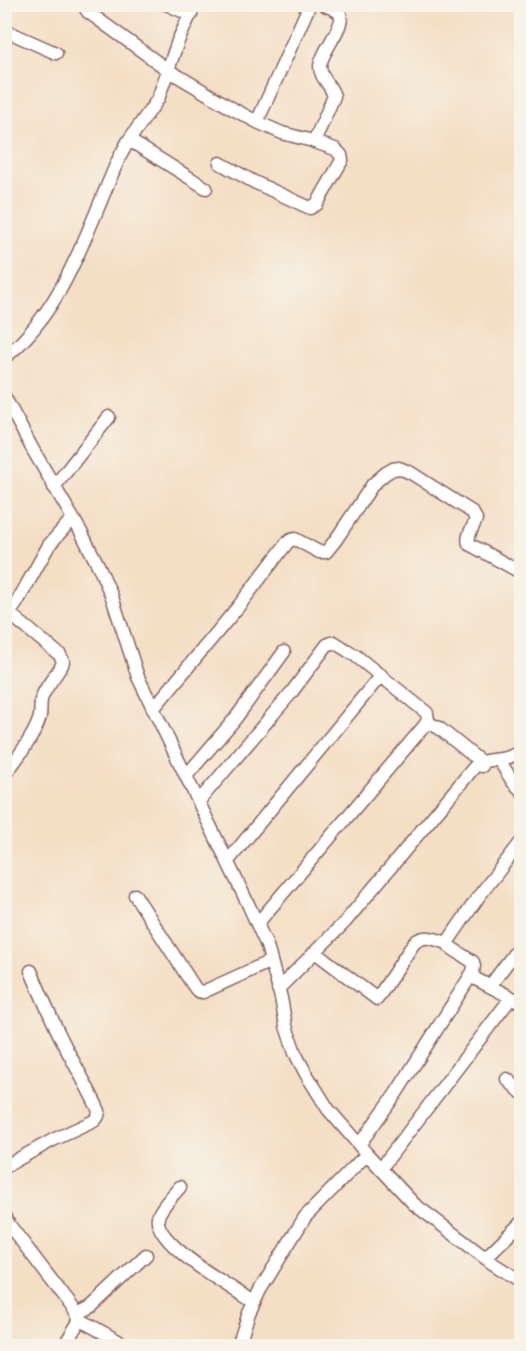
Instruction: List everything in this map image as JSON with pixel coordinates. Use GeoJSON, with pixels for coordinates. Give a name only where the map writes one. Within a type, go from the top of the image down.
{"type":"FeatureCollection","features":[{"type":"Feature","properties":{"kind":"street"},"geometry":{"type":"LineString","coordinates":[[83,4],[88,12],[168,70],[257,122],[282,133],[335,149],[341,155],[342,160],[317,204],[310,208],[220,163]]}},
{"type":"Feature","properties":{"kind":"street"},"geometry":{"type":"LineString","coordinates":[[4,358],[21,344],[49,309],[68,274],[129,140],[158,99],[178,41],[193,10],[166,4]]}},
{"type":"Feature","properties":{"kind":"street"},"geometry":{"type":"LineString","coordinates":[[257,122],[310,4]]}},
{"type":"Feature","properties":{"kind":"street"},"geometry":{"type":"LineString","coordinates":[[314,142],[334,96],[324,79],[320,64],[341,22],[340,13],[323,4]]}},
{"type":"Feature","properties":{"kind":"street"},"geometry":{"type":"LineString","coordinates":[[4,30],[56,53]]}},
{"type":"Feature","properties":{"kind":"street"},"geometry":{"type":"LineString","coordinates":[[129,140],[206,188]]}},
{"type":"Feature","properties":{"kind":"street"},"geometry":{"type":"LineString","coordinates":[[4,396],[73,518],[112,597],[138,677],[267,946],[286,1026],[295,1053],[305,1072],[328,1109],[414,1204],[485,1258],[522,1282]]}},
{"type":"Feature","properties":{"kind":"street"},"geometry":{"type":"LineString","coordinates":[[54,487],[109,417]]}},
{"type":"Feature","properties":{"kind":"street"},"geometry":{"type":"LineString","coordinates":[[153,709],[238,607],[287,543],[295,539],[319,552],[326,552],[373,484],[393,469],[399,468],[411,473],[472,512],[476,519],[469,537],[469,544],[522,573]]}},
{"type":"Feature","properties":{"kind":"street"},"geometry":{"type":"LineString","coordinates":[[4,776],[18,758],[36,727],[43,695],[63,661],[60,655],[7,617],[55,537],[73,518]]}},
{"type":"Feature","properties":{"kind":"street"},"geometry":{"type":"LineString","coordinates":[[199,801],[291,693],[327,645],[334,642],[356,656],[425,710],[429,723],[439,728],[482,764]]}},
{"type":"Feature","properties":{"kind":"street"},"geometry":{"type":"LineString","coordinates":[[186,776],[235,719],[284,652]]}},
{"type":"Feature","properties":{"kind":"street"},"geometry":{"type":"LineString","coordinates":[[228,861],[381,675]]}},
{"type":"Feature","properties":{"kind":"street"},"geometry":{"type":"LineString","coordinates":[[257,924],[428,720]]}},
{"type":"Feature","properties":{"kind":"street"},"geometry":{"type":"LineString","coordinates":[[278,989],[345,922],[476,765],[509,758],[522,748]]}},
{"type":"Feature","properties":{"kind":"street"},"geometry":{"type":"LineString","coordinates":[[499,760],[513,783],[522,791]]}},
{"type":"Feature","properties":{"kind":"street"},"geometry":{"type":"LineString","coordinates":[[448,943],[522,841]]}},
{"type":"Feature","properties":{"kind":"street"},"geometry":{"type":"LineString","coordinates":[[135,895],[197,991],[203,993],[271,961]]}},
{"type":"Feature","properties":{"kind":"street"},"geometry":{"type":"LineString","coordinates":[[238,1347],[254,1302],[292,1235],[305,1216],[363,1150],[474,966],[473,962],[450,947],[448,943],[419,938],[377,999],[315,952]]}},
{"type":"Feature","properties":{"kind":"street"},"geometry":{"type":"LineString","coordinates":[[490,986],[522,943]]}},
{"type":"Feature","properties":{"kind":"street"},"geometry":{"type":"LineString","coordinates":[[4,1167],[94,1121],[99,1115],[31,971]]}},
{"type":"Feature","properties":{"kind":"street"},"geometry":{"type":"LineString","coordinates":[[381,1168],[516,1000],[470,976]]}},
{"type":"Feature","properties":{"kind":"street"},"geometry":{"type":"LineString","coordinates":[[507,1078],[522,1093]]}},
{"type":"Feature","properties":{"kind":"street"},"geometry":{"type":"LineString","coordinates":[[180,1187],[159,1213],[157,1221],[160,1229],[178,1252],[254,1302]]}},
{"type":"Feature","properties":{"kind":"street"},"geometry":{"type":"LineString","coordinates":[[4,1216],[78,1317],[127,1347]]}},
{"type":"Feature","properties":{"kind":"street"},"geometry":{"type":"LineString","coordinates":[[485,1258],[522,1222]]}},
{"type":"Feature","properties":{"kind":"street"},"geometry":{"type":"LineString","coordinates":[[64,1347],[76,1329],[78,1317],[146,1255]]}}]}
